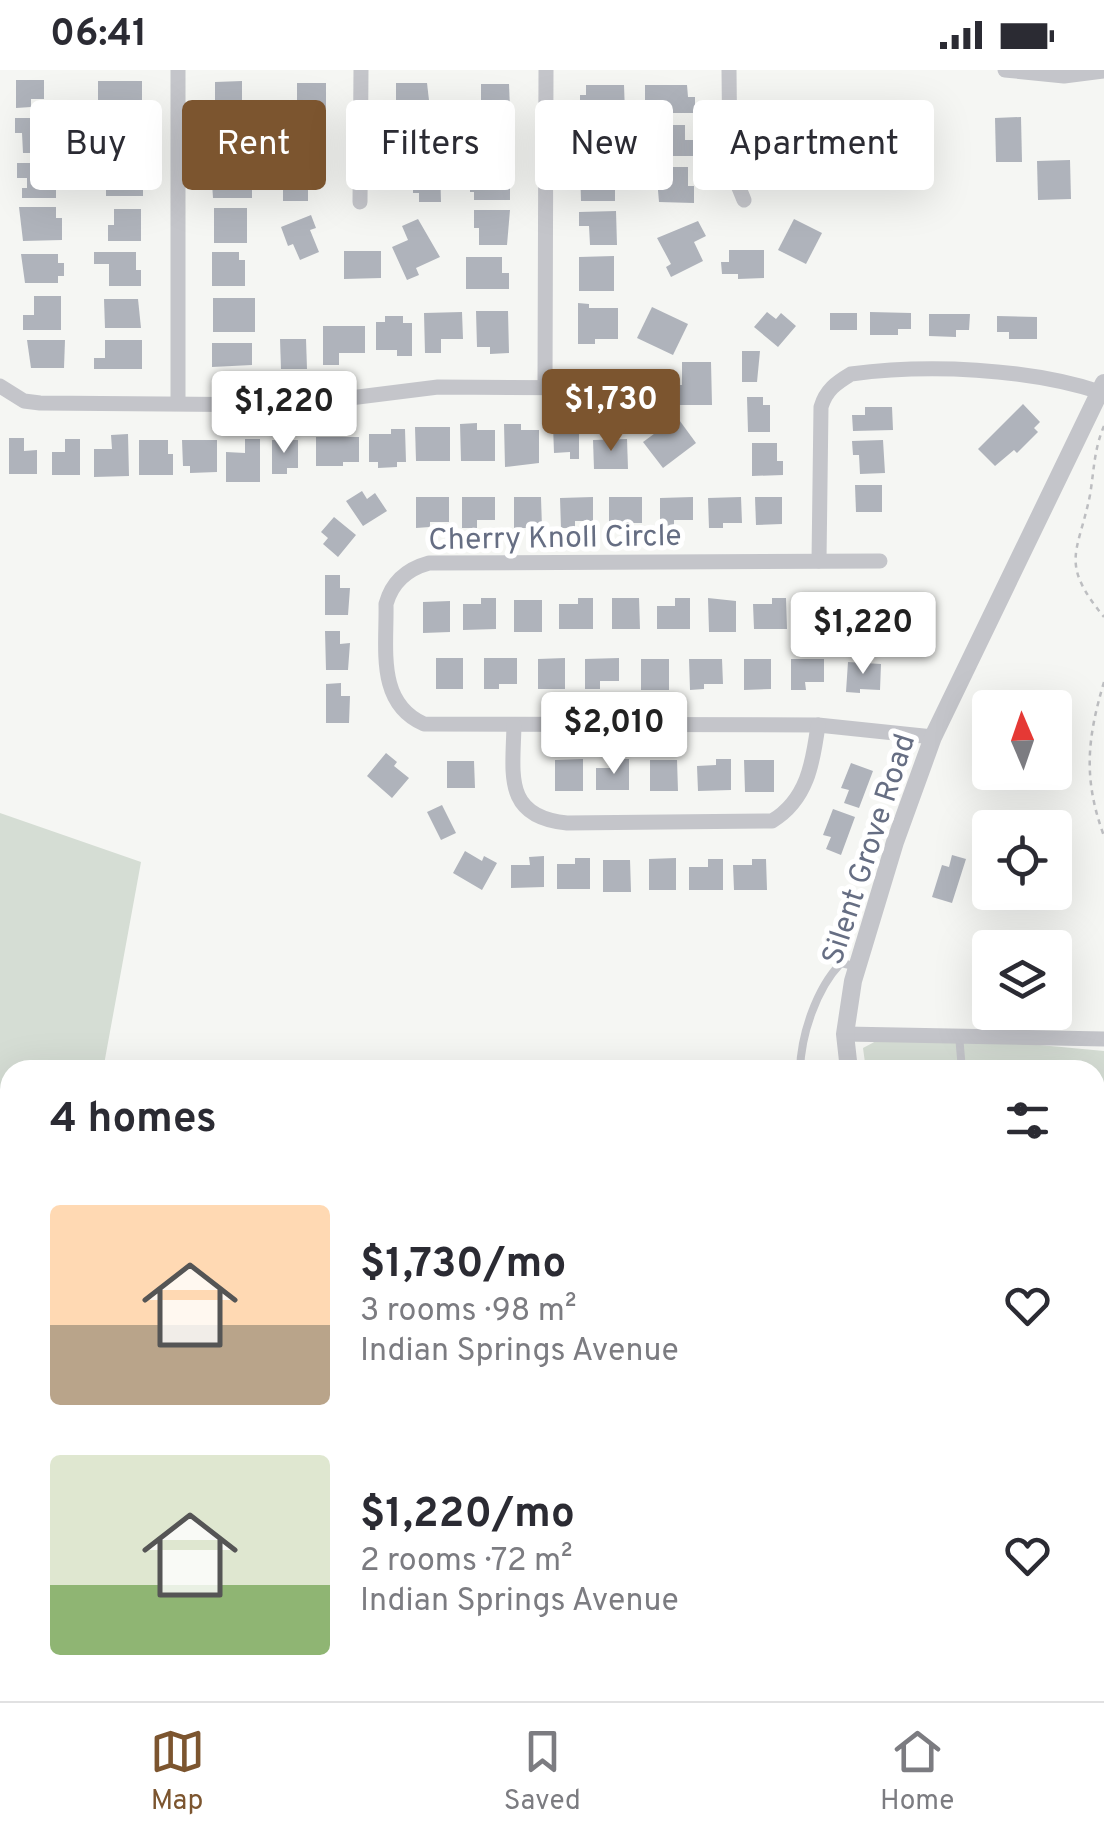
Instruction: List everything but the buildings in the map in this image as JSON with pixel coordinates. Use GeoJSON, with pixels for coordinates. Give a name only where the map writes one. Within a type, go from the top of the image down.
{"type":"FeatureCollection","features":[{"type":"Feature","properties":{"kind":"street"},"geometry":{"type":"LineString","coordinates":[[178,70],[178,403]]}},
{"type":"Feature","properties":{"kind":"street"},"geometry":{"type":"LineString","coordinates":[[360,202],[361,70]]}},
{"type":"Feature","properties":{"kind":"street"},"geometry":{"type":"LineString","coordinates":[[545,386],[546,70]]}},
{"type":"Feature","properties":{"kind":"street"},"geometry":{"type":"LineString","coordinates":[[729,70],[730,166],[744,200]]}},
{"type":"Feature","properties":{"kind":"street"},"geometry":{"type":"LineString","coordinates":[[1006,70],[1064,76],[1104,71]]}},
{"type":"Feature","properties":{"kind":"street"},"geometry":{"type":"LineString","coordinates":[[819,561],[820,407],[834,384],[851,374],[904,371],[1054,379],[1103,389]]}},
{"type":"Feature","properties":{"kind":"street"},"geometry":{"type":"LineString","coordinates":[[3,389],[40,403],[294,405],[438,387],[621,388]]}},
{"type":"Feature","properties":{"kind":"street","name":"Silent Grove Road"},"geometry":{"type":"LineString","coordinates":[[848,1060],[845,1034],[857,967],[932,737],[1103,389]]}},
{"type":"Feature","properties":{"kind":"street","name":"Cherry Knoll Circle"},"geometry":{"type":"LineString","coordinates":[[880,561],[429,563],[404,574],[389,592],[387,682],[403,712],[424,724],[818,725],[932,737]]}},
{"type":"Feature","properties":{"kind":"street"},"geometry":{"type":"LineString","coordinates":[[514,725],[513,774],[520,802],[535,816],[567,823],[772,821],[787,812],[800,796],[818,725]]}},
{"type":"Feature","properties":{"kind":"street"},"geometry":{"type":"LineString","coordinates":[[845,1034],[1104,1038]]}},
{"type":"Feature","properties":{"kind":"lane"},"geometry":{"type":"LineString","coordinates":[[801,1060],[805,1030],[831,974],[841,964],[857,967]]}},
{"type":"Feature","properties":{"kind":"lane"},"geometry":{"type":"LineString","coordinates":[[958,1035],[961,1060]]}},
{"type":"Feature","properties":{"kind":"path"},"geometry":{"type":"LineString","coordinates":[[1104,426],[1075,546],[1077,573],[1084,593],[1104,616]]}},
{"type":"Feature","properties":{"kind":"path"},"geometry":{"type":"LineString","coordinates":[[1104,682],[1088,742],[1089,772],[1104,836]]}},
{"type":"Feature","properties":{"kind":"shaded area"},"geometry":{"type":"Polygon","coordinates":[[[0,813],[141,862],[105,1060],[0,1060],[0,813]]]}},
{"type":"Feature","properties":{"kind":"shaded area"},"geometry":{"type":"Polygon","coordinates":[[[956,1037],[1104,1051],[1104,1060],[865,1060],[863,1048],[880,1039],[956,1037]]]}}]}
